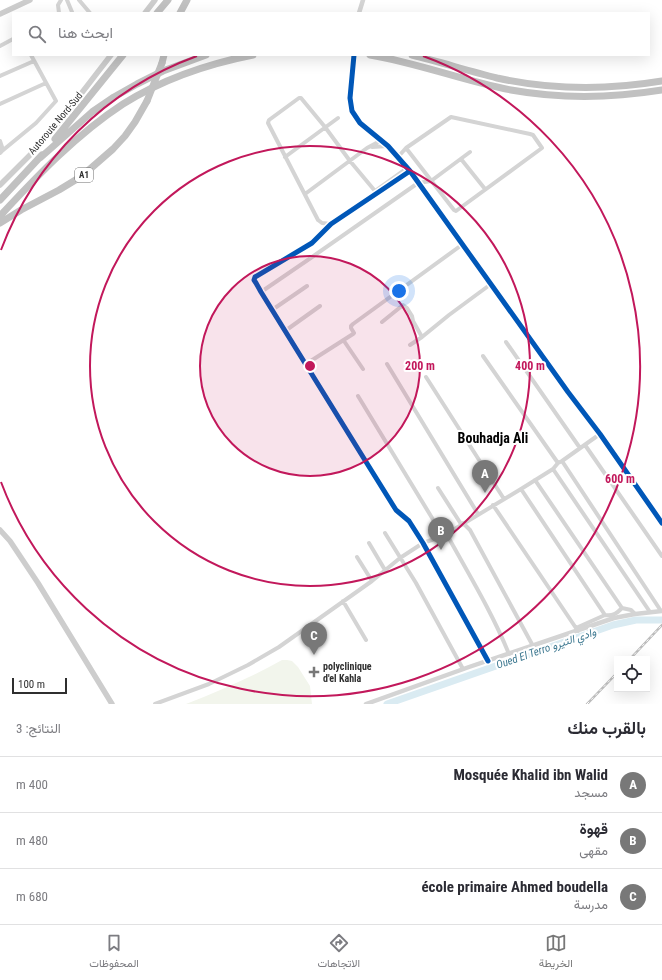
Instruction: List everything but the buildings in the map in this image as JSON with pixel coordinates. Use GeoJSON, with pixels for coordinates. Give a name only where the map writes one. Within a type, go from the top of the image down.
{"type":"FeatureCollection","features":[{"type":"Feature","properties":{"kind":"highway"},"geometry":{"type":"LineString","coordinates":[[158,12],[167,0]]}},
{"type":"Feature","properties":{"kind":"highway"},"geometry":{"type":"LineString","coordinates":[[181,12],[187,0]]}},
{"type":"Feature","properties":{"kind":"highway","name":"Autoroute Nord-Sud"},"geometry":{"type":"LineString","coordinates":[[0,200],[40,158],[122,56]]}},
{"type":"Feature","properties":{"kind":"highway","name":"A1"},"geometry":{"type":"LineString","coordinates":[[0,223],[82,176],[113,149],[135,122],[147,101],[164,56]]}},
{"type":"Feature","properties":{"kind":"highway"},"geometry":{"type":"LineString","coordinates":[[40,158],[92,112],[114,97],[163,71],[203,56]]}},
{"type":"Feature","properties":{"kind":"highway"},"geometry":{"type":"LineString","coordinates":[[0,216],[24,190],[76,140],[104,117],[123,104],[166,81],[189,72],[215,63],[248,56]]}},
{"type":"Feature","properties":{"kind":"highway"},"geometry":{"type":"LineString","coordinates":[[375,56],[409,63],[490,85],[532,93],[596,97],[662,90]]}},
{"type":"Feature","properties":{"kind":"highway"},"geometry":{"type":"LineString","coordinates":[[416,56],[498,78],[544,86],[593,88],[646,84],[662,81]]}},
{"type":"Feature","properties":{"kind":"main road"},"geometry":{"type":"LineString","coordinates":[[0,14],[20,2],[30,0]]}},
{"type":"Feature","properties":{"kind":"main road"},"geometry":{"type":"LineString","coordinates":[[146,12],[155,0]]}},
{"type":"Feature","properties":{"kind":"main road"},"geometry":{"type":"LineString","coordinates":[[0,185],[60,121],[110,56]]}},
{"type":"Feature","properties":{"kind":"main road"},"geometry":{"type":"LineString","coordinates":[[0,530],[10,541],[38,583],[112,704]]}},
{"type":"Feature","properties":{"kind":"street"},"geometry":{"type":"LineString","coordinates":[[59,12],[58,5],[61,0]]}},
{"type":"Feature","properties":{"kind":"street"},"geometry":{"type":"LineString","coordinates":[[67,0],[72,12]]}},
{"type":"Feature","properties":{"kind":"street"},"geometry":{"type":"LineString","coordinates":[[79,0],[89,12]]}},
{"type":"Feature","properties":{"kind":"street"},"geometry":{"type":"LineString","coordinates":[[359,12],[363,0]]}},
{"type":"Feature","properties":{"kind":"street"},"geometry":{"type":"LineString","coordinates":[[0,46],[12,40]]}},
{"type":"Feature","properties":{"kind":"street"},"geometry":{"type":"LineString","coordinates":[[1,152],[36,123],[56,100],[32,56]]}},
{"type":"Feature","properties":{"kind":"street"},"geometry":{"type":"LineString","coordinates":[[354,56],[350,98],[352,111],[360,123],[382,140],[408,169],[568,392],[600,434],[662,523]]}},
{"type":"Feature","properties":{"kind":"street"},"geometry":{"type":"LineString","coordinates":[[0,76],[34,61]]}},
{"type":"Feature","properties":{"kind":"street"},"geometry":{"type":"LineString","coordinates":[[0,104],[46,83]]}},
{"type":"Feature","properties":{"kind":"street"},"geometry":{"type":"LineString","coordinates":[[331,224],[322,223],[318,220],[268,123],[269,120],[300,98],[325,127],[350,161],[375,191],[408,169]]}},
{"type":"Feature","properties":{"kind":"street"},"geometry":{"type":"LineString","coordinates":[[398,157],[406,148],[451,117],[533,135],[542,148],[456,211],[406,148]]}},
{"type":"Feature","properties":{"kind":"street"},"geometry":{"type":"LineString","coordinates":[[285,157],[338,118]]}},
{"type":"Feature","properties":{"kind":"street"},"geometry":{"type":"LineString","coordinates":[[0,140],[2,146],[1,152]]}},
{"type":"Feature","properties":{"kind":"street"},"geometry":{"type":"LineString","coordinates":[[305,194],[369,147],[382,140]]}},
{"type":"Feature","properties":{"kind":"street"},"geometry":{"type":"LineString","coordinates":[[369,147],[388,146]]}},
{"type":"Feature","properties":{"kind":"street"},"geometry":{"type":"LineString","coordinates":[[261,292],[315,256],[418,183],[431,181],[470,152]]}},
{"type":"Feature","properties":{"kind":"street"},"geometry":{"type":"LineString","coordinates":[[461,159],[486,189]]}},
{"type":"Feature","properties":{"kind":"street"},"geometry":{"type":"LineString","coordinates":[[408,169],[331,224],[312,243],[255,277],[254,280],[396,510],[409,521],[424,542],[488,661]]}},
{"type":"Feature","properties":{"kind":"street"},"geometry":{"type":"LineString","coordinates":[[306,364],[344,341],[354,333],[351,328],[353,324],[463,244]]}},
{"type":"Feature","properties":{"kind":"street"},"geometry":{"type":"LineString","coordinates":[[410,345],[491,284]]}},
{"type":"Feature","properties":{"kind":"street"},"geometry":{"type":"LineString","coordinates":[[272,310],[307,286]]}},
{"type":"Feature","properties":{"kind":"street"},"geometry":{"type":"LineString","coordinates":[[382,322],[402,305],[407,308],[412,316],[412,322],[422,336]]}},
{"type":"Feature","properties":{"kind":"street"},"geometry":{"type":"LineString","coordinates":[[285,331],[320,306]]}},
{"type":"Feature","properties":{"kind":"street"},"geometry":{"type":"LineString","coordinates":[[344,341],[363,370]]}},
{"type":"Feature","properties":{"kind":"street"},"geometry":{"type":"LineString","coordinates":[[506,342],[580,448]]}},
{"type":"Feature","properties":{"kind":"street"},"geometry":{"type":"LineString","coordinates":[[366,704],[614,618],[662,611],[560,462],[484,356]]}},
{"type":"Feature","properties":{"kind":"street"},"geometry":{"type":"LineString","coordinates":[[387,364],[478,514]]}},
{"type":"Feature","properties":{"kind":"street"},"geometry":{"type":"LineString","coordinates":[[426,377],[504,499]]}},
{"type":"Feature","properties":{"kind":"street"},"geometry":{"type":"LineString","coordinates":[[358,396],[445,535],[489,611],[509,654]]}},
{"type":"Feature","properties":{"kind":"street"},"geometry":{"type":"LineString","coordinates":[[155,704],[209,684],[248,665],[279,647],[424,542],[445,535],[521,489],[600,434]]}},
{"type":"Feature","properties":{"kind":"street"},"geometry":{"type":"LineString","coordinates":[[585,445],[662,556]]}},
{"type":"Feature","properties":{"kind":"street"},"geometry":{"type":"LineString","coordinates":[[553,468],[650,612]]}},
{"type":"Feature","properties":{"kind":"street"},"geometry":{"type":"LineString","coordinates":[[535,480],[622,608],[631,610],[635,614]]}},
{"type":"Feature","properties":{"kind":"street"},"geometry":{"type":"LineString","coordinates":[[438,488],[462,524],[470,530],[533,646]]}},
{"type":"Feature","properties":{"kind":"street"},"geometry":{"type":"LineString","coordinates":[[521,489],[605,615]]}},
{"type":"Feature","properties":{"kind":"street"},"geometry":{"type":"LineString","coordinates":[[493,505],[577,630]]}},
{"type":"Feature","properties":{"kind":"street"},"geometry":{"type":"LineString","coordinates":[[385,533],[416,583],[464,669]]}},
{"type":"Feature","properties":{"kind":"street"},"geometry":{"type":"LineString","coordinates":[[369,543],[385,570]]}},
{"type":"Feature","properties":{"kind":"street"},"geometry":{"type":"LineString","coordinates":[[356,557],[372,581]]}},
{"type":"Feature","properties":{"kind":"street"},"geometry":{"type":"LineString","coordinates":[[343,601],[366,640]]}},
{"type":"Feature","properties":{"kind":"street"},"geometry":{"type":"LineString","coordinates":[[577,630],[605,615],[616,614],[622,608]]}},
{"type":"Feature","properties":{"kind":"shaded area"},"geometry":{"type":"Polygon","coordinates":[[[282,660],[292,661],[298,667],[310,686],[312,704],[186,704],[235,684],[282,660]]]}},
{"type":"Feature","properties":{"kind":"waterway","name":"Oued El Terro وادي التيرو"},"geometry":{"type":"LineString","coordinates":[[387,704],[613,625],[636,620],[662,620]]}},
{"type":"Feature","properties":{"kind":"railway"},"geometry":{"type":"LineString","coordinates":[[633,656],[662,625]]}},
{"type":"Feature","properties":{"kind":"railway"},"geometry":{"type":"LineString","coordinates":[[587,704],[614,676]]}},
{"type":"Feature","properties":{"kind":"cycle path"},"geometry":{"type":"LineString","coordinates":[[354,56],[350,98],[352,111],[360,123],[388,146],[410,171],[568,392],[600,434],[662,523]]}},
{"type":"Feature","properties":{"kind":"cycle path"},"geometry":{"type":"LineString","coordinates":[[410,171],[331,224],[312,243],[255,277],[254,280],[396,510],[409,521],[423,543],[488,661]]}},
{"type":"Feature","properties":{"kind":"place","name":"Mosquée Khalid ibn Walid"},"geometry":{"type":"Point","coordinates":[485,493]}},
{"type":"Feature","properties":{"kind":"place","name":"قهوة"},"geometry":{"type":"Point","coordinates":[441,550]}},
{"type":"Feature","properties":{"kind":"place","name":"école primaire Ahmed boudella"},"geometry":{"type":"Point","coordinates":[314,655]}},
{"type":"Feature","properties":{"kind":"place","name":"polyclinique d'el Kahla"},"geometry":{"type":"Point","coordinates":[314,672]}},
{"type":"Feature","properties":{"kind":"district","name":"Bouhadja Ali"},"geometry":{"type":"Point","coordinates":[493,438]}}]}
